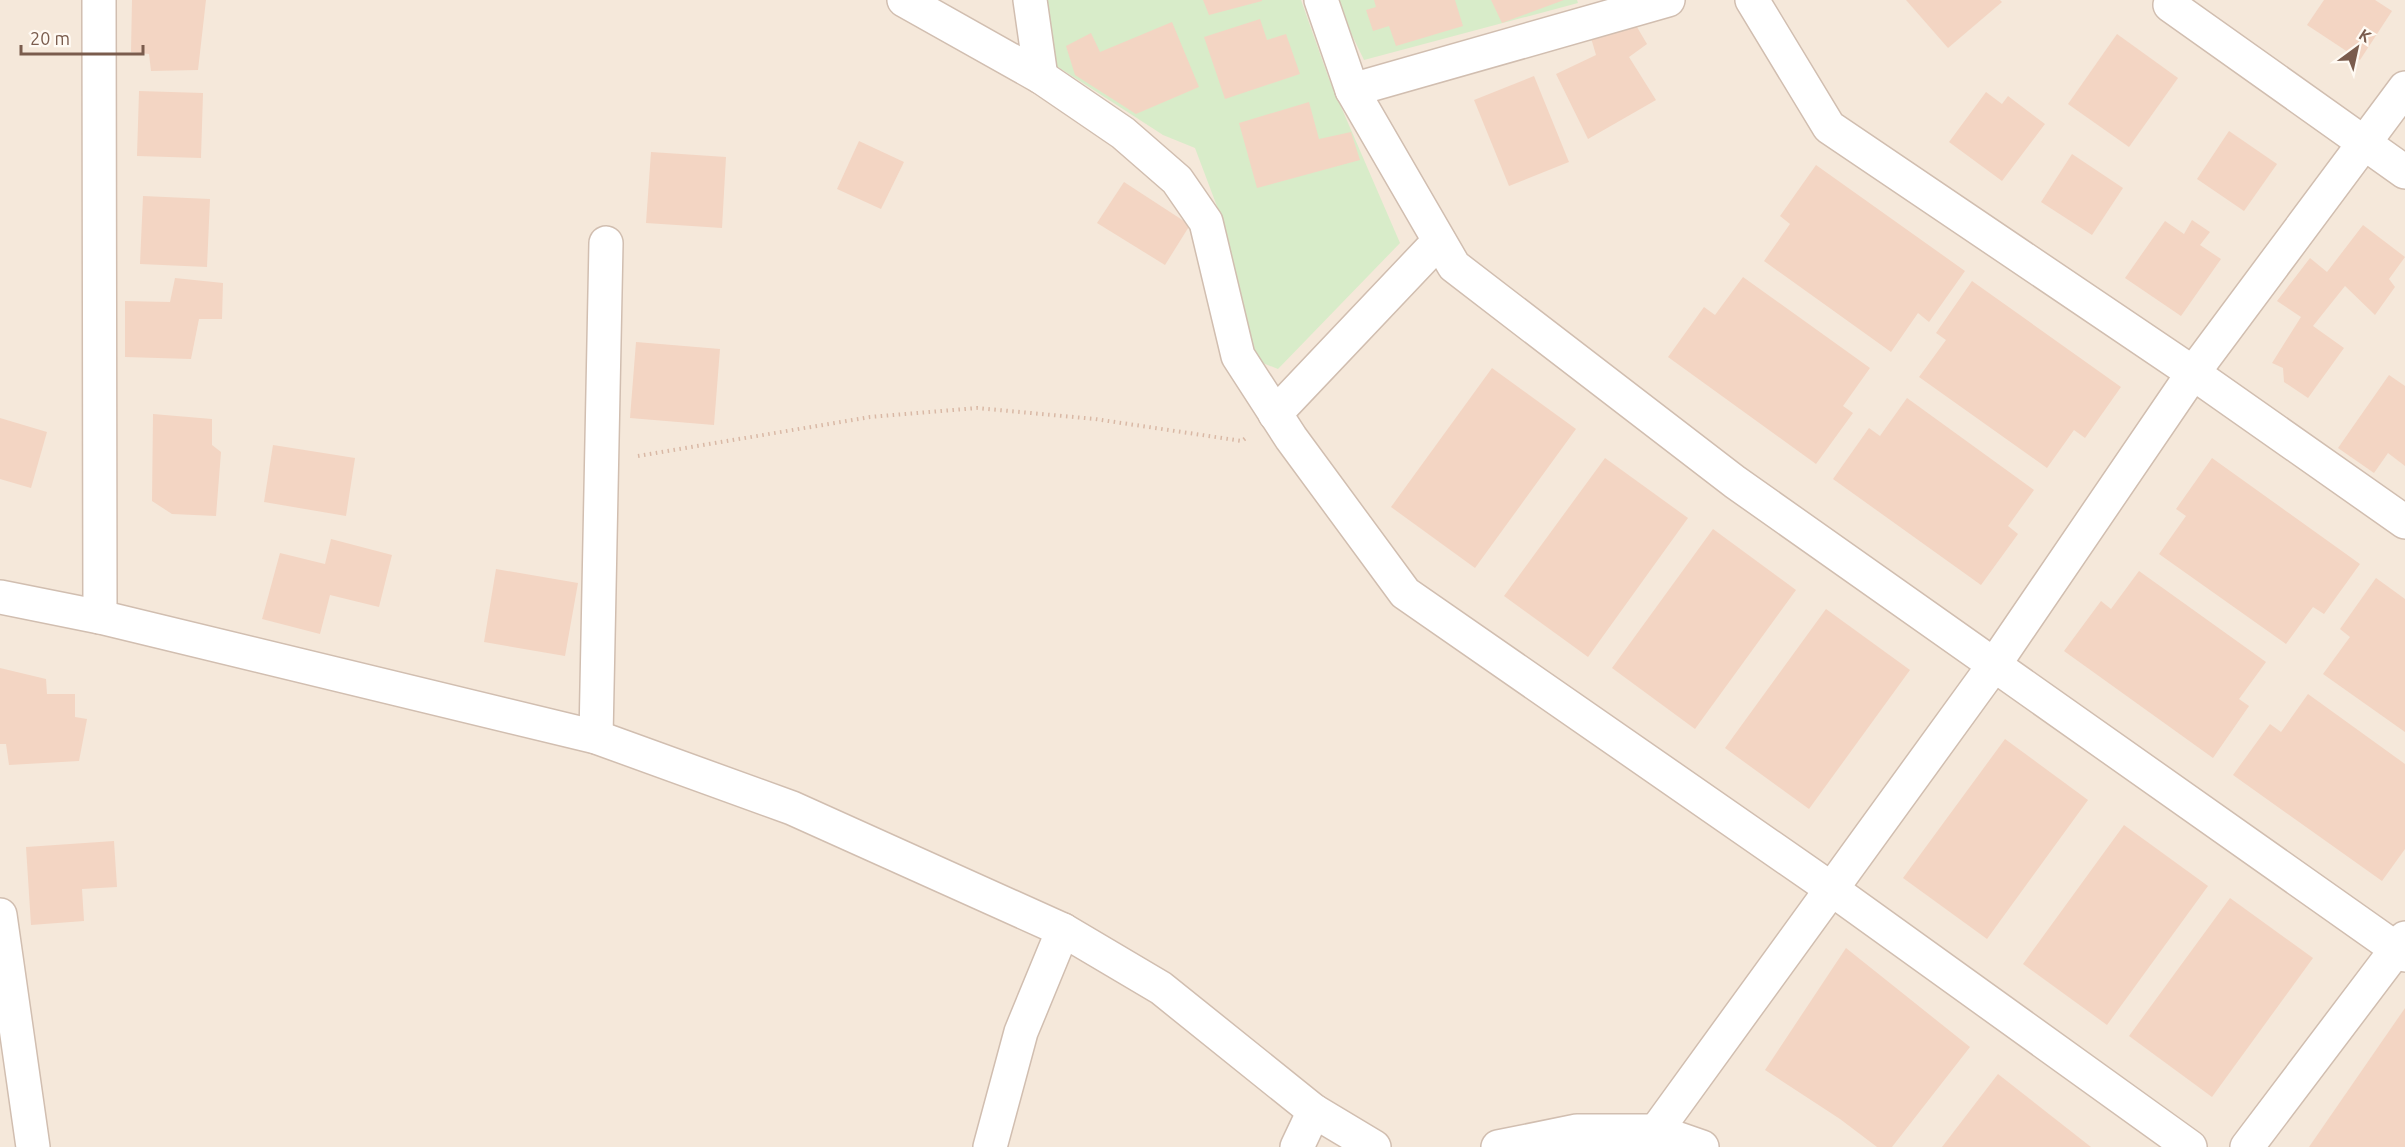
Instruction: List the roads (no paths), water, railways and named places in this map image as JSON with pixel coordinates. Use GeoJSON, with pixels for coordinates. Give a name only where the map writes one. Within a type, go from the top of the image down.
{"type":"FeatureCollection","features":[{"type":"Feature","properties":{"kind":"street"},"geometry":{"type":"LineString","coordinates":[[99,0],[100,617]]}},
{"type":"Feature","properties":{"kind":"street"},"geometry":{"type":"LineString","coordinates":[[904,0],[1041,77],[1123,133],[1177,180],[1206,222],[1238,356],[1291,438],[1405,593],[1830,888],[2190,1147]]}},
{"type":"Feature","properties":{"kind":"street"},"geometry":{"type":"LineString","coordinates":[[1030,0],[1041,77]]}},
{"type":"Feature","properties":{"kind":"street"},"geometry":{"type":"LineString","coordinates":[[1321,0],[1352,90],[1454,267],[1735,482],[2402,948],[2247,1147]]}},
{"type":"Feature","properties":{"kind":"street"},"geometry":{"type":"LineString","coordinates":[[1352,90],[1598,10],[1668,0]]}},
{"type":"Feature","properties":{"kind":"street"},"geometry":{"type":"LineString","coordinates":[[1752,0],[1829,127],[2193,373],[2405,522]]}},
{"type":"Feature","properties":{"kind":"street"},"geometry":{"type":"LineString","coordinates":[[2170,4],[2405,172]]}},
{"type":"Feature","properties":{"kind":"street"},"geometry":{"type":"LineString","coordinates":[[1656,1131],[1830,888],[1994,665],[2193,373],[2405,88]]}},
{"type":"Feature","properties":{"kind":"street"},"geometry":{"type":"LineString","coordinates":[[1275,414],[1439,241]]}},
{"type":"Feature","properties":{"kind":"street"},"geometry":{"type":"LineString","coordinates":[[596,737],[606,243]]}},
{"type":"Feature","properties":{"kind":"street"},"geometry":{"type":"LineString","coordinates":[[0,597],[100,617],[596,737],[792,808],[1063,930],[1161,988],[1314,1111],[1374,1147]]}},
{"type":"Feature","properties":{"kind":"street"},"geometry":{"type":"LineString","coordinates":[[0,915],[33,1147]]}},
{"type":"Feature","properties":{"kind":"street"},"geometry":{"type":"LineString","coordinates":[[990,1147],[1022,1032],[1063,930]]}},
{"type":"Feature","properties":{"kind":"street"},"geometry":{"type":"LineString","coordinates":[[1297,1147],[1314,1111]]}},
{"type":"Feature","properties":{"kind":"street"},"geometry":{"type":"LineString","coordinates":[[1498,1147],[1576,1131],[1656,1131],[1702,1147]]}}]}
